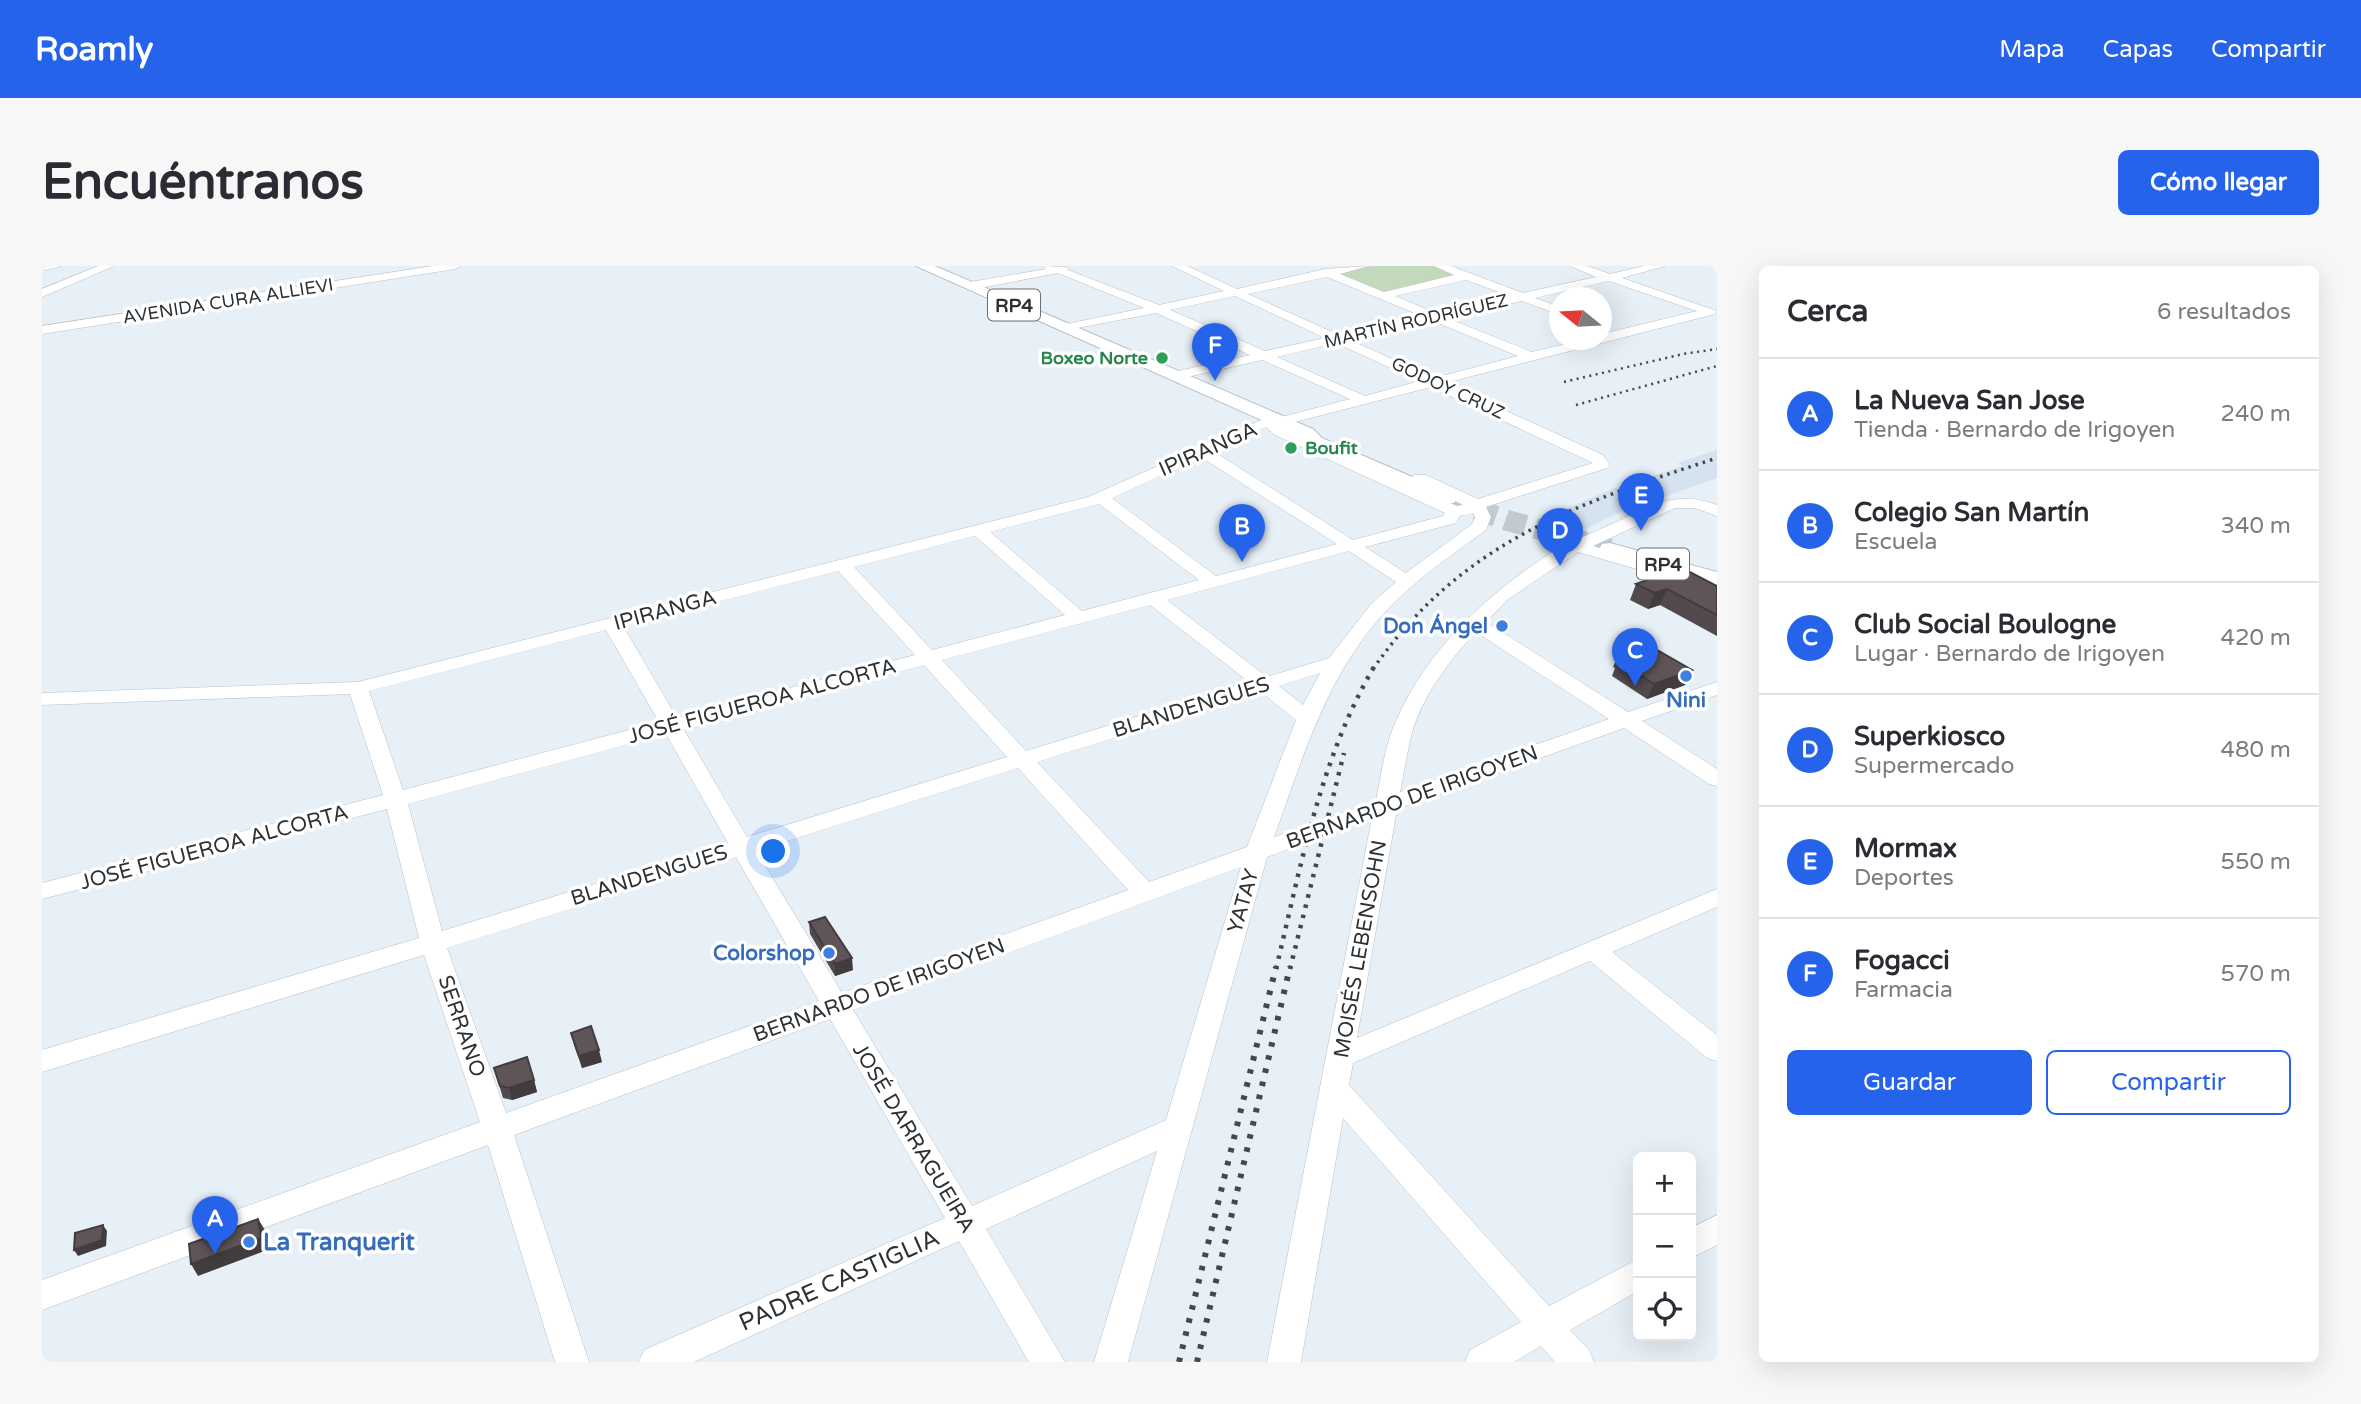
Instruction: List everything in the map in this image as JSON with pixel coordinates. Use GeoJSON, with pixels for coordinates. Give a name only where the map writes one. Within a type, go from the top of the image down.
{"type":"FeatureCollection","features":[{"type":"Feature","properties":{"kind":"main road","name":"RP4"},"geometry":{"type":"LineString","coordinates":[[923,266],[1277,420],[1450,505]]}},
{"type":"Feature","properties":{"kind":"main road","name":"RP4"},"geometry":{"type":"LineString","coordinates":[[1604,544],[1717,579]]}},
{"type":"Feature","properties":{"kind":"street"},"geometry":{"type":"LineString","coordinates":[[42,268],[56,266]]}},
{"type":"Feature","properties":{"kind":"street"},"geometry":{"type":"LineString","coordinates":[[42,293],[108,266]]}},
{"type":"Feature","properties":{"kind":"street","name":"AVENIDA CURA ALLIEVI"},"geometry":{"type":"LineString","coordinates":[[42,330],[323,281],[455,266]]}},
{"type":"Feature","properties":{"kind":"street"},"geometry":{"type":"LineString","coordinates":[[970,286],[1053,268],[1078,266]]}},
{"type":"Feature","properties":{"kind":"street","name":"GODOY CRUZ"},"geometry":{"type":"LineString","coordinates":[[1178,266],[1434,381],[1602,461]]}},
{"type":"Feature","properties":{"kind":"street"},"geometry":{"type":"LineString","coordinates":[[1310,266],[1530,356]]}},
{"type":"Feature","properties":{"kind":"street"},"geometry":{"type":"LineString","coordinates":[[1066,328],[1363,266]]}},
{"type":"Feature","properties":{"kind":"street"},"geometry":{"type":"LineString","coordinates":[[1440,266],[1549,307]]}},
{"type":"Feature","properties":{"kind":"street"},"geometry":{"type":"LineString","coordinates":[[1576,266],[1713,310]]}},
{"type":"Feature","properties":{"kind":"street","name":"MARTÍN RODRÍGUEZ"},"geometry":{"type":"LineString","coordinates":[[1174,376],[1659,266]]}},
{"type":"Feature","properties":{"kind":"street"},"geometry":{"type":"LineString","coordinates":[[1053,268],[1158,309],[1363,400]]}},
{"type":"Feature","properties":{"kind":"street"},"geometry":{"type":"LineString","coordinates":[[1382,296],[1466,276]]}},
{"type":"Feature","properties":{"kind":"street"},"geometry":{"type":"LineString","coordinates":[[1612,335],[1713,310]]}},
{"type":"Feature","properties":{"kind":"street"},"geometry":{"type":"LineString","coordinates":[[1612,330],[1620,333]]}},
{"type":"Feature","properties":{"kind":"street","name":"IPIRANGA"},"geometry":{"type":"LineString","coordinates":[[42,698],[358,688],[1101,497],[1277,420],[1554,350]]}},
{"type":"Feature","properties":{"kind":"street"},"geometry":{"type":"LineString","coordinates":[[1277,420],[1477,505],[1601,465],[1602,461]]}},
{"type":"Feature","properties":{"kind":"street"},"geometry":{"type":"LineString","coordinates":[[1277,420],[1280,432],[1450,505]]}},
{"type":"Feature","properties":{"kind":"street"},"geometry":{"type":"LineString","coordinates":[[1202,451],[1406,581]]}},
{"type":"Feature","properties":{"kind":"street"},"geometry":{"type":"LineString","coordinates":[[1101,497],[1212,581]]}},
{"type":"Feature","properties":{"kind":"street","name":"MOISÉS LEBENSOHN"},"geometry":{"type":"LineString","coordinates":[[1284,1362],[1386,804],[1402,731],[1415,702],[1452,646],[1502,596],[1567,551],[1604,544],[1672,503],[1697,503],[1717,511]]}},
{"type":"Feature","properties":{"kind":"street","name":"JOSÉ FIGUEROA ALCORTA"},"geometry":{"type":"LineString","coordinates":[[42,891],[58,889],[1450,519],[1450,505],[1477,505]]}},
{"type":"Feature","properties":{"kind":"street","name":"YATAY"},"geometry":{"type":"LineString","coordinates":[[1111,1362],[1257,852],[1307,718],[1336,662],[1379,607],[1406,581],[1480,526],[1483,517],[1477,505]]}},
{"type":"Feature","properties":{"kind":"street"},"geometry":{"type":"LineString","coordinates":[[977,529],[1077,616]]}},
{"type":"Feature","properties":{"kind":"street"},"geometry":{"type":"LineString","coordinates":[[1604,544],[1717,571]]}},
{"type":"Feature","properties":{"kind":"street"},"geometry":{"type":"LineString","coordinates":[[1579,547],[1717,587]]}},
{"type":"Feature","properties":{"kind":"street"},"geometry":{"type":"LineString","coordinates":[[842,564],[1145,894]]}},
{"type":"Feature","properties":{"kind":"street"},"geometry":{"type":"LineString","coordinates":[[1685,579],[1717,596]]}},
{"type":"Feature","properties":{"kind":"street"},"geometry":{"type":"LineString","coordinates":[[1152,597],[1307,718]]}},
{"type":"Feature","properties":{"kind":"street"},"geometry":{"type":"LineString","coordinates":[[1475,623],[1717,779]]}},
{"type":"Feature","properties":{"kind":"street","name":"JOSÉ DARRAGUEIRA"},"geometry":{"type":"LineString","coordinates":[[612,624],[740,846],[1048,1362]]}},
{"type":"Feature","properties":{"kind":"street","name":"BLANDENGUES"},"geometry":{"type":"LineString","coordinates":[[42,1061],[433,943],[1336,662]]}},
{"type":"Feature","properties":{"kind":"street","name":"SERRANO"},"geometry":{"type":"LineString","coordinates":[[358,688],[395,798],[433,943],[497,1128],[572,1362]]}},
{"type":"Feature","properties":{"kind":"street","name":"BERNARDO DE IRIGOYEN"},"geometry":{"type":"LineString","coordinates":[[42,1295],[1386,804],[1717,688]]}},
{"type":"Feature","properties":{"kind":"street"},"geometry":{"type":"LineString","coordinates":[[1340,1056],[1717,897]]}},
{"type":"Feature","properties":{"kind":"street"},"geometry":{"type":"LineString","coordinates":[[1594,951],[1717,1050]]}},
{"type":"Feature","properties":{"kind":"street"},"geometry":{"type":"LineString","coordinates":[[1335,1090],[1577,1362]]}},
{"type":"Feature","properties":{"kind":"street","name":"PADRE CASTIGLIA"},"geometry":{"type":"LineString","coordinates":[[656,1362],[1176,1129]]}},
{"type":"Feature","properties":{"kind":"street"},"geometry":{"type":"LineString","coordinates":[[1696,1241],[1717,1229]]}},
{"type":"Feature","properties":{"kind":"street"},"geometry":{"type":"LineString","coordinates":[[1482,1362],[1633,1277]]}},
{"type":"Feature","properties":{"kind":"shaded area"},"geometry":{"type":"Polygon","coordinates":[[[1717,450],[1717,478],[1613,515],[1576,534],[1537,521],[1612,489],[1683,466],[1678,463],[1717,450]]]}},
{"type":"Feature","properties":{"kind":"green space"},"geometry":{"type":"Polygon","coordinates":[[[1373,266],[1435,266],[1459,276],[1380,294],[1333,274],[1373,266]]]}},
{"type":"Feature","properties":{"kind":"building"},"geometry":{"type":"Polygon","coordinates":[[[1682,568],[1717,586],[1717,615],[1667,589],[1655,593],[1636,584],[1682,568]]]}},
{"type":"Feature","properties":{"kind":"building"},"geometry":{"type":"Polygon","coordinates":[[[1645,643],[1692,670],[1654,684],[1618,661],[1630,658],[1620,652],[1645,643]]]}},
{"type":"Feature","properties":{"kind":"building"},"geometry":{"type":"Polygon","coordinates":[[[825,917],[852,958],[835,964],[809,922],[825,917]]]}},
{"type":"Feature","properties":{"kind":"building"},"geometry":{"type":"Polygon","coordinates":[[[591,1026],[599,1050],[579,1056],[571,1033],[591,1026]]]}},
{"type":"Feature","properties":{"kind":"building"},"geometry":{"type":"Polygon","coordinates":[[[527,1057],[534,1080],[509,1088],[500,1086],[494,1068],[527,1057]]]}},
{"type":"Feature","properties":{"kind":"building"},"geometry":{"type":"Polygon","coordinates":[[[258,1219],[261,1238],[191,1264],[189,1244],[258,1219]]]}},
{"type":"Feature","properties":{"kind":"building"},"geometry":{"type":"Polygon","coordinates":[[[103,1225],[102,1240],[74,1250],[75,1233],[103,1225]]]}},
{"type":"Feature","properties":{"kind":"tunnel"},"geometry":{"type":"LineString","coordinates":[[1447,499],[1506,520],[1610,549]]}},
{"type":"Feature","properties":{"kind":"railway"},"geometry":{"type":"LineString","coordinates":[[1564,382],[1683,354],[1717,349]]}},
{"type":"Feature","properties":{"kind":"railway"},"geometry":{"type":"LineString","coordinates":[[1576,405],[1717,366]]}},
{"type":"Feature","properties":{"kind":"railway"},"geometry":{"type":"LineString","coordinates":[[1373,669],[1408,625],[1444,588],[1484,558],[1570,511],[1616,492],[1717,458]]}},
{"type":"Feature","properties":{"kind":"railway"},"geometry":{"type":"LineString","coordinates":[[1276,969],[1304,852],[1326,776],[1355,702],[1374,667]]}},
{"type":"Feature","properties":{"kind":"railway"},"geometry":{"type":"LineString","coordinates":[[1290,969],[1344,753]]}},
{"type":"Feature","properties":{"kind":"railway"},"geometry":{"type":"LineString","coordinates":[[1179,1362],[1276,967]]}},
{"type":"Feature","properties":{"kind":"railway"},"geometry":{"type":"LineString","coordinates":[[1197,1362],[1290,967]]}},
{"type":"Feature","properties":{"kind":"place","name":"Boxeo Norte"},"geometry":{"type":"Point","coordinates":[1162,358]}},
{"type":"Feature","properties":{"kind":"place","name":"Fogacci"},"geometry":{"type":"Point","coordinates":[1215,381]}},
{"type":"Feature","properties":{"kind":"place","name":"Boufit"},"geometry":{"type":"Point","coordinates":[1291,448]}},
{"type":"Feature","properties":{"kind":"place","name":"Mormax"},"geometry":{"type":"Point","coordinates":[1641,531]}},
{"type":"Feature","properties":{"kind":"place","name":"Colegio San Martín"},"geometry":{"type":"Point","coordinates":[1242,562]}},
{"type":"Feature","properties":{"kind":"place","name":"Superkiosco"},"geometry":{"type":"Point","coordinates":[1560,566]}},
{"type":"Feature","properties":{"kind":"place","name":"Don Ángel"},"geometry":{"type":"Point","coordinates":[1502,626]}},
{"type":"Feature","properties":{"kind":"place","name":"Nini"},"geometry":{"type":"Point","coordinates":[1686,676]}},
{"type":"Feature","properties":{"kind":"place","name":"Club Social Boulogne"},"geometry":{"type":"Point","coordinates":[1635,686]}},
{"type":"Feature","properties":{"kind":"place","name":"Colorshop"},"geometry":{"type":"Point","coordinates":[829,953]}},
{"type":"Feature","properties":{"kind":"place","name":"La Tranquerit"},"geometry":{"type":"Point","coordinates":[249,1242]}},
{"type":"Feature","properties":{"kind":"place","name":"La Nueva San Jose"},"geometry":{"type":"Point","coordinates":[215,1254]}}]}
